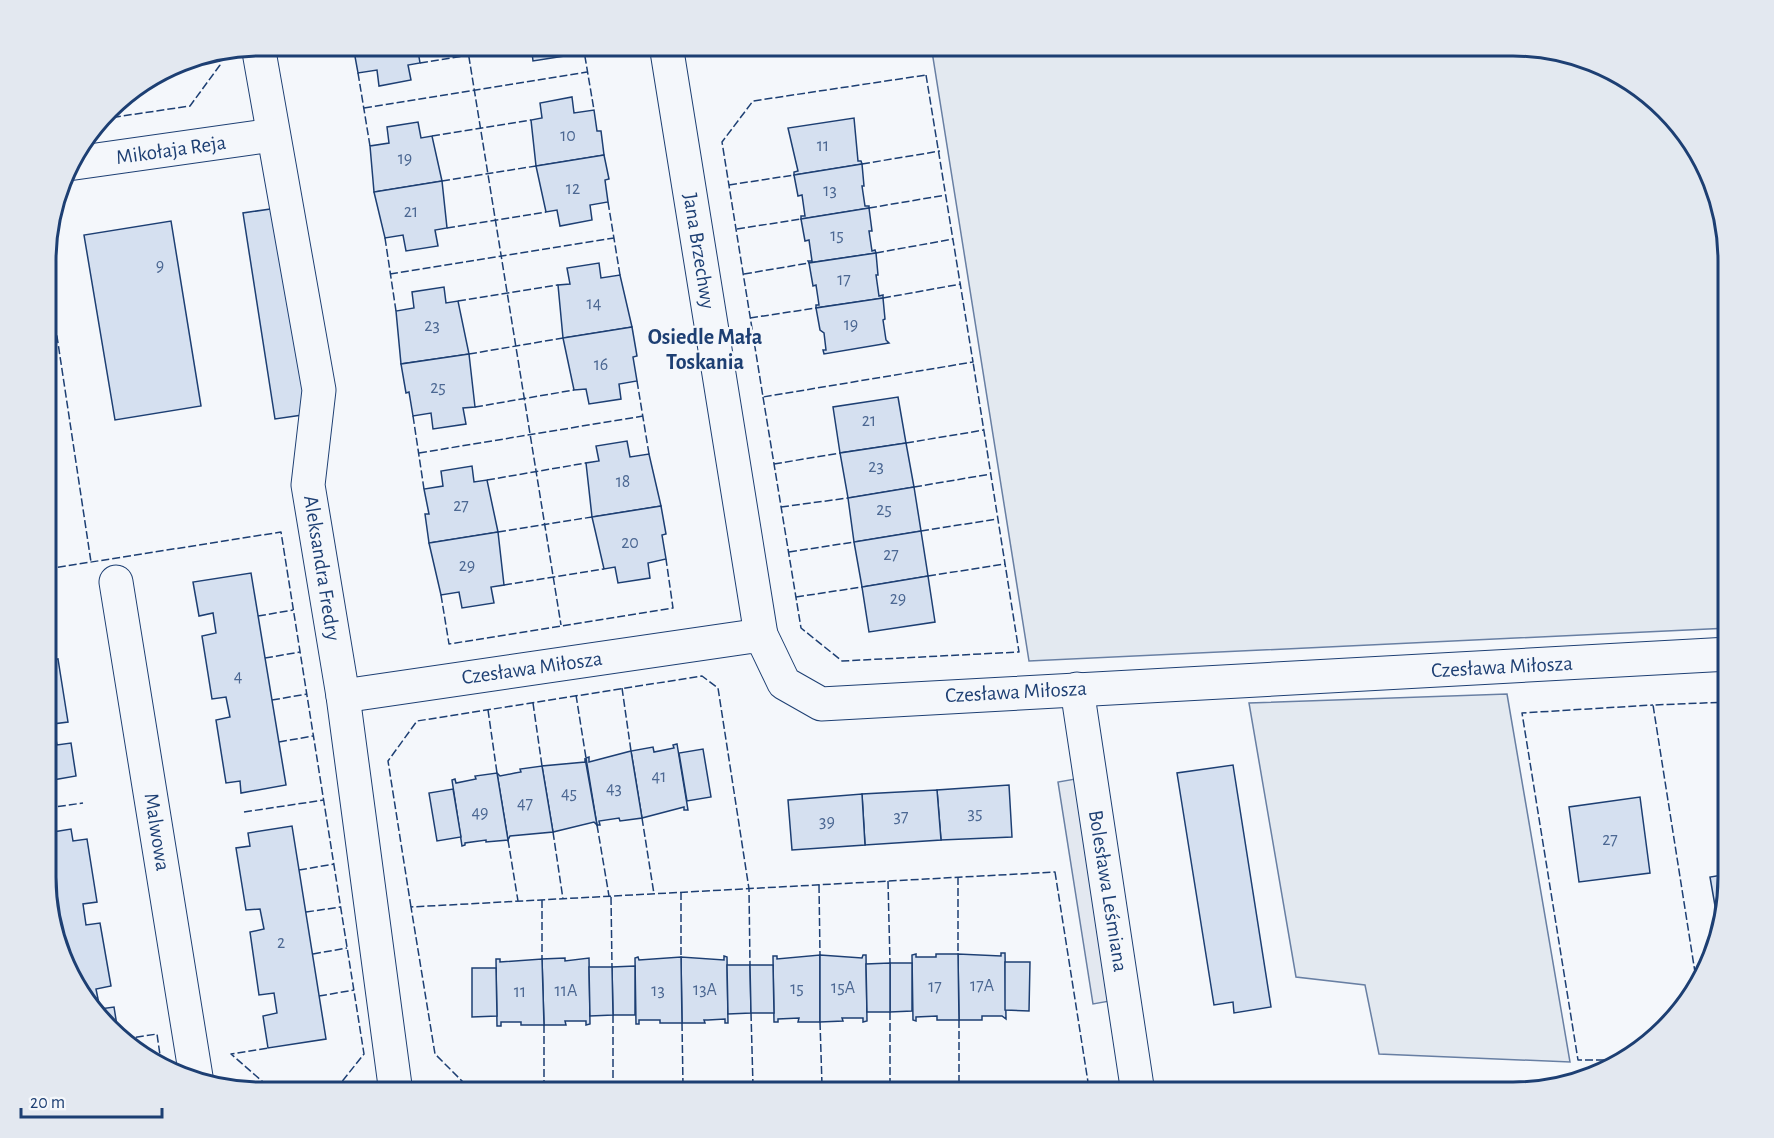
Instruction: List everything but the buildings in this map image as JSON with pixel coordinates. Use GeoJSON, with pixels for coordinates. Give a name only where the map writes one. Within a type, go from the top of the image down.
{"type":"FeatureCollection","features":[{"type":"Feature","properties":{"kind":"street","name":"Aleksandra Fredry"},"geometry":{"type":"LineString","coordinates":[[260,56],[319,390],[308,485],[343,696],[395,1082]]}},
{"type":"Feature","properties":{"kind":"street","name":"Jana Brzechwy"},"geometry":{"type":"LineString","coordinates":[[668,56],[761,635]]}},
{"type":"Feature","properties":{"kind":"street","name":"Mikołaja Reja"},"geometry":{"type":"LineString","coordinates":[[81,162],[273,135]]}},
{"type":"Feature","properties":{"kind":"street","name":"Malwowa"},"geometry":{"type":"LineString","coordinates":[[116,582],[195,1072]]}},
{"type":"Feature","properties":{"kind":"street","name":"Czesława Miłosza"},"geometry":{"type":"LineString","coordinates":[[343,696],[761,635],[784,683],[821,704],[1718,655]]}},
{"type":"Feature","properties":{"kind":"street","name":"Bolesława Leśmiana"},"geometry":{"type":"LineString","coordinates":[[1077,689],[1136,1082]]}},
{"type":"Feature","properties":{"kind":"shaded area"},"geometry":{"type":"Polygon","coordinates":[[[933,56],[1540,57],[1579,66],[1627,90],[1658,116],[1676,136],[1691,158],[1708,195],[1715,221],[1718,247],[1718,629],[1029,661],[933,56]]]}},
{"type":"Feature","properties":{"kind":"shaded area"},"geometry":{"type":"Polygon","coordinates":[[[1507,694],[1570,1062],[1379,1054],[1365,985],[1296,977],[1249,703],[1507,694]]]}},
{"type":"Feature","properties":{"kind":"shaded area"},"geometry":{"type":"Polygon","coordinates":[[[1075,779],[1110,1001],[1093,1004],[1058,782],[1075,779]]]}},
{"type":"Feature","properties":{"kind":"fence"},"geometry":{"type":"LineString","coordinates":[[420,63],[463,56]]}},
{"type":"Feature","properties":{"kind":"fence"},"geometry":{"type":"LineString","coordinates":[[469,56],[561,625]]}},
{"type":"Feature","properties":{"kind":"fence"},"geometry":{"type":"LineString","coordinates":[[585,56],[594,110]]}},
{"type":"Feature","properties":{"kind":"fence"},"geometry":{"type":"LineString","coordinates":[[115,117],[190,106],[220,65],[219,59]]}},
{"type":"Feature","properties":{"kind":"fence"},"geometry":{"type":"LineString","coordinates":[[364,108],[587,72]]}},
{"type":"Feature","properties":{"kind":"fence"},"geometry":{"type":"LineString","coordinates":[[358,73],[370,146]]}},
{"type":"Feature","properties":{"kind":"fence"},"geometry":{"type":"LineString","coordinates":[[926,75],[973,362],[763,397],[722,142],[753,101],[926,75]]}},
{"type":"Feature","properties":{"kind":"fence"},"geometry":{"type":"LineString","coordinates":[[432,136],[531,120]]}},
{"type":"Feature","properties":{"kind":"fence"},"geometry":{"type":"LineString","coordinates":[[862,164],[940,151]]}},
{"type":"Feature","properties":{"kind":"fence"},"geometry":{"type":"LineString","coordinates":[[442,181],[536,166]]}},
{"type":"Feature","properties":{"kind":"fence"},"geometry":{"type":"LineString","coordinates":[[729,185],[794,175]]}},
{"type":"Feature","properties":{"kind":"fence"},"geometry":{"type":"LineString","coordinates":[[869,208],[946,195]]}},
{"type":"Feature","properties":{"kind":"fence"},"geometry":{"type":"LineString","coordinates":[[608,202],[620,275]]}},
{"type":"Feature","properties":{"kind":"fence"},"geometry":{"type":"LineString","coordinates":[[447,228],[546,212]]}},
{"type":"Feature","properties":{"kind":"fence"},"geometry":{"type":"LineString","coordinates":[[737,229],[801,219]]}},
{"type":"Feature","properties":{"kind":"fence"},"geometry":{"type":"LineString","coordinates":[[385,238],[396,311]]}},
{"type":"Feature","properties":{"kind":"fence"},"geometry":{"type":"LineString","coordinates":[[390,274],[614,238]]}},
{"type":"Feature","properties":{"kind":"fence"},"geometry":{"type":"LineString","coordinates":[[876,253],[953,239]]}},
{"type":"Feature","properties":{"kind":"fence"},"geometry":{"type":"LineString","coordinates":[[744,274],[809,263]]}},
{"type":"Feature","properties":{"kind":"fence"},"geometry":{"type":"LineString","coordinates":[[883,298],[961,284]]}},
{"type":"Feature","properties":{"kind":"fence"},"geometry":{"type":"LineString","coordinates":[[458,301],[558,285]]}},
{"type":"Feature","properties":{"kind":"fence"},"geometry":{"type":"LineString","coordinates":[[750,318],[816,308]]}},
{"type":"Feature","properties":{"kind":"fence"},"geometry":{"type":"LineString","coordinates":[[56,330],[91,562]]}},
{"type":"Feature","properties":{"kind":"fence"},"geometry":{"type":"LineString","coordinates":[[469,354],[563,338]]}},
{"type":"Feature","properties":{"kind":"fence"},"geometry":{"type":"LineString","coordinates":[[763,397],[801,628],[842,661],[1019,652],[973,362]]}},
{"type":"Feature","properties":{"kind":"fence"},"geometry":{"type":"LineString","coordinates":[[637,381],[649,454]]}},
{"type":"Feature","properties":{"kind":"fence"},"geometry":{"type":"LineString","coordinates":[[475,407],[574,390]]}},
{"type":"Feature","properties":{"kind":"fence"},"geometry":{"type":"LineString","coordinates":[[413,416],[424,489]]}},
{"type":"Feature","properties":{"kind":"fence"},"geometry":{"type":"LineString","coordinates":[[419,453],[643,416]]}},
{"type":"Feature","properties":{"kind":"fence"},"geometry":{"type":"LineString","coordinates":[[906,443],[984,430]]}},
{"type":"Feature","properties":{"kind":"fence"},"geometry":{"type":"LineString","coordinates":[[774,464],[840,453]]}},
{"type":"Feature","properties":{"kind":"fence"},"geometry":{"type":"LineString","coordinates":[[487,480],[586,463]]}},
{"type":"Feature","properties":{"kind":"fence"},"geometry":{"type":"LineString","coordinates":[[914,487],[991,474]]}},
{"type":"Feature","properties":{"kind":"fence"},"geometry":{"type":"LineString","coordinates":[[781,507],[848,498]]}},
{"type":"Feature","properties":{"kind":"fence"},"geometry":{"type":"LineString","coordinates":[[498,532],[592,517]]}},
{"type":"Feature","properties":{"kind":"fence"},"geometry":{"type":"LineString","coordinates":[[921,531],[997,519]]}},
{"type":"Feature","properties":{"kind":"fence"},"geometry":{"type":"LineString","coordinates":[[56,568],[281,532],[364,1054],[342,1082]]}},
{"type":"Feature","properties":{"kind":"fence"},"geometry":{"type":"LineString","coordinates":[[789,552],[854,542]]}},
{"type":"Feature","properties":{"kind":"fence"},"geometry":{"type":"LineString","coordinates":[[441,595],[449,644],[673,608],[666,559]]}},
{"type":"Feature","properties":{"kind":"fence"},"geometry":{"type":"LineString","coordinates":[[928,576],[1005,564]]}},
{"type":"Feature","properties":{"kind":"fence"},"geometry":{"type":"LineString","coordinates":[[504,585],[604,569]]}},
{"type":"Feature","properties":{"kind":"fence"},"geometry":{"type":"LineString","coordinates":[[796,597],[862,587]]}},
{"type":"Feature","properties":{"kind":"fence"},"geometry":{"type":"LineString","coordinates":[[258,616],[293,610]]}},
{"type":"Feature","properties":{"kind":"fence"},"geometry":{"type":"LineString","coordinates":[[265,658],[300,652]]}},
{"type":"Feature","properties":{"kind":"fence"},"geometry":{"type":"LineString","coordinates":[[411,907],[388,761],[417,721],[702,676],[718,688],[749,889],[750,965]]}},
{"type":"Feature","properties":{"kind":"fence"},"geometry":{"type":"LineString","coordinates":[[622,688],[631,751]]}},
{"type":"Feature","properties":{"kind":"fence"},"geometry":{"type":"LineString","coordinates":[[272,700],[307,694]]}},
{"type":"Feature","properties":{"kind":"fence"},"geometry":{"type":"LineString","coordinates":[[576,695],[586,758]]}},
{"type":"Feature","properties":{"kind":"fence"},"geometry":{"type":"LineString","coordinates":[[1695,972],[1653,705],[1718,702]]}},
{"type":"Feature","properties":{"kind":"fence"},"geometry":{"type":"LineString","coordinates":[[533,703],[542,766]]}},
{"type":"Feature","properties":{"kind":"fence"},"geometry":{"type":"LineString","coordinates":[[1606,1060],[1578,1060],[1522,713],[1653,705]]}},
{"type":"Feature","properties":{"kind":"fence"},"geometry":{"type":"LineString","coordinates":[[488,710],[497,773]]}},
{"type":"Feature","properties":{"kind":"fence"},"geometry":{"type":"LineString","coordinates":[[279,742],[313,736]]}},
{"type":"Feature","properties":{"kind":"fence"},"geometry":{"type":"LineString","coordinates":[[244,812],[324,800]]}},
{"type":"Feature","properties":{"kind":"fence"},"geometry":{"type":"LineString","coordinates":[[56,807],[83,803]]}},
{"type":"Feature","properties":{"kind":"fence"},"geometry":{"type":"LineString","coordinates":[[642,818],[654,894]]}},
{"type":"Feature","properties":{"kind":"fence"},"geometry":{"type":"LineString","coordinates":[[597,825],[609,896]]}},
{"type":"Feature","properties":{"kind":"fence"},"geometry":{"type":"LineString","coordinates":[[553,832],[563,899]]}},
{"type":"Feature","properties":{"kind":"fence"},"geometry":{"type":"LineString","coordinates":[[508,840],[518,901]]}},
{"type":"Feature","properties":{"kind":"fence"},"geometry":{"type":"LineString","coordinates":[[299,870],[334,864]]}},
{"type":"Feature","properties":{"kind":"fence"},"geometry":{"type":"LineString","coordinates":[[1055,872],[1088,1082]]}},
{"type":"Feature","properties":{"kind":"fence"},"geometry":{"type":"LineString","coordinates":[[463,1082],[435,1054],[411,907],[1055,872]]}},
{"type":"Feature","properties":{"kind":"fence"},"geometry":{"type":"LineString","coordinates":[[958,877],[958,954]]}},
{"type":"Feature","properties":{"kind":"fence"},"geometry":{"type":"LineString","coordinates":[[888,881],[890,963]]}},
{"type":"Feature","properties":{"kind":"fence"},"geometry":{"type":"LineString","coordinates":[[819,885],[820,955]]}},
{"type":"Feature","properties":{"kind":"fence"},"geometry":{"type":"LineString","coordinates":[[681,892],[681,957]]}},
{"type":"Feature","properties":{"kind":"fence"},"geometry":{"type":"LineString","coordinates":[[611,897],[612,967]]}},
{"type":"Feature","properties":{"kind":"fence"},"geometry":{"type":"LineString","coordinates":[[542,900],[542,959]]}},
{"type":"Feature","properties":{"kind":"fence"},"geometry":{"type":"LineString","coordinates":[[306,912],[341,907]]}},
{"type":"Feature","properties":{"kind":"fence"},"geometry":{"type":"LineString","coordinates":[[313,954],[347,948]]}},
{"type":"Feature","properties":{"kind":"fence"},"geometry":{"type":"LineString","coordinates":[[319,996],[354,990]]}},
{"type":"Feature","properties":{"kind":"fence"},"geometry":{"type":"LineString","coordinates":[[890,1012],[890,1082]]}},
{"type":"Feature","properties":{"kind":"fence"},"geometry":{"type":"LineString","coordinates":[[751,1013],[753,1082]]}},
{"type":"Feature","properties":{"kind":"fence"},"geometry":{"type":"LineString","coordinates":[[613,1015],[613,1082]]}},
{"type":"Feature","properties":{"kind":"fence"},"geometry":{"type":"LineString","coordinates":[[959,1020],[959,1082]]}},
{"type":"Feature","properties":{"kind":"fence"},"geometry":{"type":"LineString","coordinates":[[820,1022],[822,1082]]}},
{"type":"Feature","properties":{"kind":"fence"},"geometry":{"type":"LineString","coordinates":[[682,1023],[683,1082]]}},
{"type":"Feature","properties":{"kind":"fence"},"geometry":{"type":"LineString","coordinates":[[544,1025],[544,1082]]}},
{"type":"Feature","properties":{"kind":"fence"},"geometry":{"type":"LineString","coordinates":[[133,1038],[157,1034],[160,1055]]}},
{"type":"Feature","properties":{"kind":"fence"},"geometry":{"type":"LineString","coordinates":[[263,1082],[231,1054],[268,1048]]}},
{"type":"Feature","properties":{"kind":"district","name":"Osiedle Mała Toskania"},"geometry":{"type":"Point","coordinates":[705,350]}}]}
